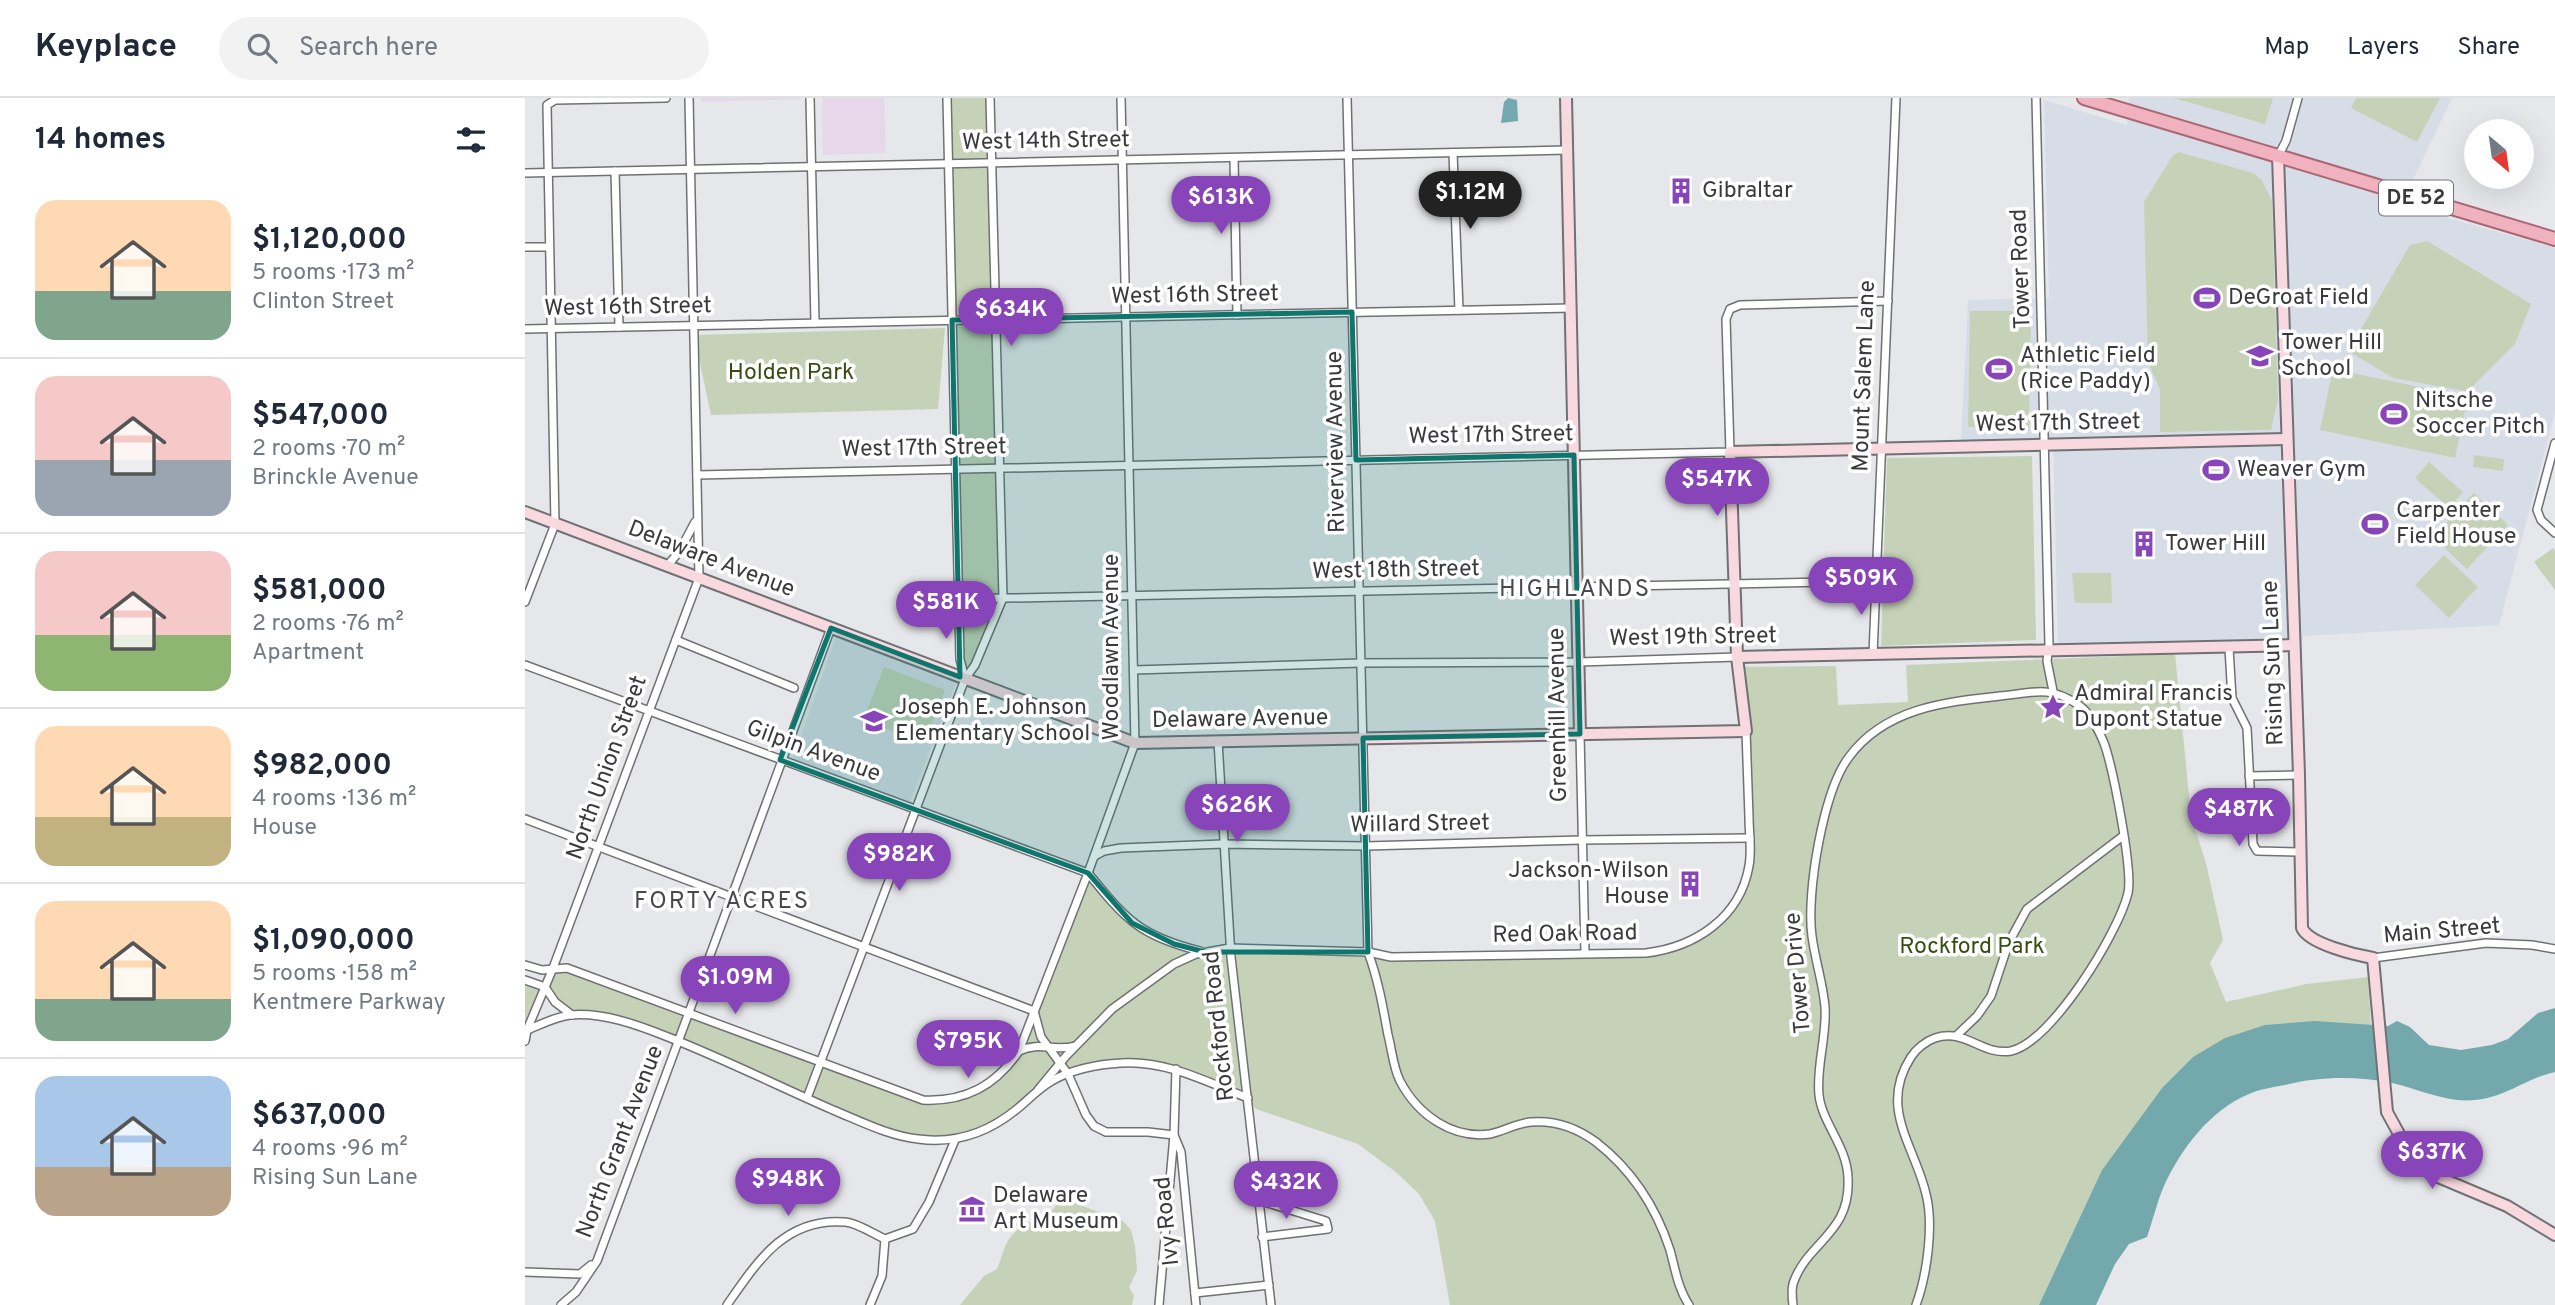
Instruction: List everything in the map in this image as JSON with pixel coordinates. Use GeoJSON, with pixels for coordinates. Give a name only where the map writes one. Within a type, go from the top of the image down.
{"type":"FeatureCollection","features":[{"type":"Feature","properties":{"kind":"main road","name":"DE 52"},"geometry":{"type":"LineString","coordinates":[[2084,98],[2555,239]]}},
{"type":"Feature","properties":{"kind":"street"},"geometry":{"type":"LineString","coordinates":[[525,602],[528,584],[555,524],[549,102],[666,98]]}},
{"type":"Feature","properties":{"kind":"street","name":"North Union Street"},"geometry":{"type":"LineString","coordinates":[[525,1041],[526,1031],[553,968],[699,578],[689,98]]}},
{"type":"Feature","properties":{"kind":"street"},"geometry":{"type":"LineString","coordinates":[[810,98],[815,323]]}},
{"type":"Feature","properties":{"kind":"street"},"geometry":{"type":"LineString","coordinates":[[947,98],[960,659],[965,678]]}},
{"type":"Feature","properties":{"kind":"street"},"geometry":{"type":"LineString","coordinates":[[807,1098],[965,678],[975,665],[1003,598],[990,98]]}},
{"type":"Feature","properties":{"kind":"street","name":"Woodlawn Avenue"},"geometry":{"type":"LineString","coordinates":[[525,965],[542,970],[567,968],[912,1098],[947,1100],[970,1095],[996,1078],[1019,1051],[1135,743],[1121,98]]}},
{"type":"Feature","properties":{"kind":"street","name":"Riverview Avenue"},"geometry":{"type":"LineString","coordinates":[[1347,98],[1368,952],[1377,977],[1397,1074],[1422,1110],[1440,1124],[1471,1135],[1494,1133],[1522,1124],[1540,1122],[1567,1127],[1596,1142],[1621,1165],[1654,1208],[1662,1225],[1682,1293],[1689,1305]]}},
{"type":"Feature","properties":{"kind":"street","name":"Greenhill Avenue"},"geometry":{"type":"LineString","coordinates":[[1566,98],[1585,953]]}},
{"type":"Feature","properties":{"kind":"street","name":"Mount Salem Lane"},"geometry":{"type":"LineString","coordinates":[[1873,655],[1896,98]]}},
{"type":"Feature","properties":{"kind":"street","name":"Tower Road"},"geometry":{"type":"LineString","coordinates":[[2036,98],[2049,649]]}},
{"type":"Feature","properties":{"kind":"street"},"geometry":{"type":"LineString","coordinates":[[2278,156],[2286,141],[2298,98]]}},
{"type":"Feature","properties":{"kind":"street","name":"West 14th Street"},"geometry":{"type":"LineString","coordinates":[[525,173],[1568,150]]}},
{"type":"Feature","properties":{"kind":"street"},"geometry":{"type":"LineString","coordinates":[[1453,153],[1459,310]]}},
{"type":"Feature","properties":{"kind":"street","name":"Rising Sun Lane"},"geometry":{"type":"LineString","coordinates":[[2278,156],[2299,775],[2301,916],[2305,934],[2320,942],[2373,958]]}},
{"type":"Feature","properties":{"kind":"street"},"geometry":{"type":"LineString","coordinates":[[1234,158],[1237,315]]}},
{"type":"Feature","properties":{"kind":"street"},"geometry":{"type":"LineString","coordinates":[[615,171],[618,327]]}},
{"type":"Feature","properties":{"kind":"street"},"geometry":{"type":"LineString","coordinates":[[525,247],[549,247]]}},
{"type":"Feature","properties":{"kind":"street"},"geometry":{"type":"LineString","coordinates":[[1746,731],[1737,657],[1726,319],[1730,309],[1741,305],[1888,301]]}},
{"type":"Feature","properties":{"kind":"street","name":"West 16th Street"},"geometry":{"type":"LineString","coordinates":[[525,329],[1571,308]]}},
{"type":"Feature","properties":{"kind":"street","name":"West 17th Street"},"geometry":{"type":"LineString","coordinates":[[697,475],[2286,439]]}},
{"type":"Feature","properties":{"kind":"street"},"geometry":{"type":"LineString","coordinates":[[2555,443],[2537,510],[2541,520],[2555,533]]}},
{"type":"Feature","properties":{"kind":"street","name":"Delaware Avenue"},"geometry":{"type":"LineString","coordinates":[[525,512],[1135,743],[1746,731]]}},
{"type":"Feature","properties":{"kind":"street","name":"North Union Street"},"geometry":{"type":"LineString","coordinates":[[667,566],[692,532],[698,514]]}},
{"type":"Feature","properties":{"kind":"street","name":"West 18th Street"},"geometry":{"type":"LineString","coordinates":[[959,599],[1876,581]]}},
{"type":"Feature","properties":{"kind":"street","name":"North Grant Avenue"},"geometry":{"type":"LineString","coordinates":[[561,1305],[576,1292],[597,1261],[831,628]]}},
{"type":"Feature","properties":{"kind":"street"},"geometry":{"type":"LineString","coordinates":[[676,640],[794,688]]}},
{"type":"Feature","properties":{"kind":"street","name":"West 19th Street"},"geometry":{"type":"LineString","coordinates":[[1134,670],[1361,663],[1579,662],[2294,645]]}},
{"type":"Feature","properties":{"kind":"street"},"geometry":{"type":"LineString","coordinates":[[2229,648],[2232,698],[2246,724],[2254,848],[2264,852],[2301,852]]}},
{"type":"Feature","properties":{"kind":"street"},"geometry":{"type":"LineString","coordinates":[[1916,1305],[1924,1279],[1930,1219],[1926,1192],[1905,1138],[1897,1105],[1901,1077],[1912,1054],[1928,1040],[1948,1034],[1957,1035],[1996,1052],[2017,1050],[2041,1033],[2068,1003],[2113,934],[2128,892],[2123,836],[2104,744],[2082,707],[2053,691],[2047,661],[2049,649]]}},
{"type":"Feature","properties":{"kind":"street","name":"Gilpin Avenue"},"geometry":{"type":"LineString","coordinates":[[525,665],[1088,873]]}},
{"type":"Feature","properties":{"kind":"street","name":"Tower Drive"},"geometry":{"type":"LineString","coordinates":[[1793,1305],[1792,1284],[1805,1262],[1835,1229],[1847,1198],[1849,1175],[1841,1144],[1820,1102],[1819,1084],[1826,1029],[1825,1005],[1811,920],[1815,862],[1833,790],[1841,771],[1849,757],[1876,731],[1909,712],[1941,702],[2053,691]]}},
{"type":"Feature","properties":{"kind":"street","name":"Red Oak Road"},"geometry":{"type":"LineString","coordinates":[[1038,1090],[1060,1062],[1112,1009],[1174,964],[1205,952],[1230,948],[1368,952],[1391,957],[1656,952],[1681,946],[1703,935],[1720,920],[1740,893],[1749,863],[1746,731]]}},
{"type":"Feature","properties":{"kind":"street","name":"Rockford Road"},"geometry":{"type":"LineString","coordinates":[[1218,741],[1230,948],[1271,1305]]}},
{"type":"Feature","properties":{"kind":"street"},"geometry":{"type":"LineString","coordinates":[[2249,776],[2299,775]]}},
{"type":"Feature","properties":{"kind":"street"},"geometry":{"type":"LineString","coordinates":[[525,819],[1034,1011],[1038,1031],[1068,1074],[1086,1115],[1094,1126],[1106,1132],[1174,1135]]}},
{"type":"Feature","properties":{"kind":"street"},"geometry":{"type":"LineString","coordinates":[[1957,1035],[1977,1016],[1991,996],[2009,942],[2027,909],[2123,836]]}},
{"type":"Feature","properties":{"kind":"street","name":"Willard Street"},"geometry":{"type":"LineString","coordinates":[[1094,857],[1104,851],[1121,848],[1223,844],[1366,846],[1749,838]]}},
{"type":"Feature","properties":{"kind":"street","name":"Red Oak Road"},"geometry":{"type":"LineString","coordinates":[[1088,873],[1110,900],[1140,929],[1162,940],[1205,952]]}},
{"type":"Feature","properties":{"kind":"street","name":"Main Street"},"geometry":{"type":"LineString","coordinates":[[2373,958],[2486,943],[2555,949]]}},
{"type":"Feature","properties":{"kind":"street"},"geometry":{"type":"LineString","coordinates":[[2373,958],[2387,1112],[2397,1134],[2417,1163],[2431,1174],[2507,1206],[2555,1235]]}},
{"type":"Feature","properties":{"kind":"street"},"geometry":{"type":"LineString","coordinates":[[525,980],[545,987],[555,1002],[572,1015]]}},
{"type":"Feature","properties":{"kind":"street"},"geometry":{"type":"LineString","coordinates":[[526,1031],[551,1020],[572,1015],[617,1020],[679,1041],[870,1125],[908,1138],[935,1141],[955,1140],[991,1126],[1016,1110],[1038,1090],[1068,1074],[1122,1062],[1176,1069],[1248,1098]]}},
{"type":"Feature","properties":{"kind":"street"},"geometry":{"type":"LineString","coordinates":[[1019,1051],[1035,1045],[1059,1048],[1076,1046]]}},
{"type":"Feature","properties":{"kind":"street"},"geometry":{"type":"LineString","coordinates":[[1160,1305],[1174,1135],[1176,1069]]}},
{"type":"Feature","properties":{"kind":"street","name":"Ivy Road"},"geometry":{"type":"LineString","coordinates":[[1174,1135],[1181,1152],[1196,1305]]}},
{"type":"Feature","properties":{"kind":"street"},"geometry":{"type":"LineString","coordinates":[[727,1305],[767,1250],[794,1231],[818,1224],[847,1222],[885,1239],[913,1229],[929,1202],[955,1140]]}},
{"type":"Feature","properties":{"kind":"street"},"geometry":{"type":"LineString","coordinates":[[1258,1200],[1326,1221],[1328,1229],[1262,1237]]}},
{"type":"Feature","properties":{"kind":"street"},"geometry":{"type":"LineString","coordinates":[[870,1305],[882,1276],[885,1239]]}},
{"type":"Feature","properties":{"kind":"street"},"geometry":{"type":"LineString","coordinates":[[525,1272],[580,1274],[597,1261]]}},
{"type":"Feature","properties":{"kind":"street"},"geometry":{"type":"LineString","coordinates":[[1195,1293],[1269,1285]]}},
{"type":"Feature","properties":{"kind":"highlighted area"},"geometry":{"type":"Polygon","coordinates":[[[1352,312],[1356,460],[1574,455],[1580,734],[1363,738],[1368,952],[1205,952],[1174,944],[1132,923],[1088,873],[780,760],[831,628],[960,677],[952,320],[1352,312]]]}},
{"type":"Feature","properties":{"kind":"shaded area"},"geometry":{"type":"Polygon","coordinates":[[[701,98],[801,98],[801,99],[701,102],[701,98]]]}},
{"type":"Feature","properties":{"kind":"shaded area"},"geometry":{"type":"Polygon","coordinates":[[[822,98],[884,98],[886,153],[823,155],[822,98]]]}},
{"type":"Feature","properties":{"kind":"shaded area","name":"Tower Hill School"},"geometry":{"type":"Polygon","coordinates":[[[2129,98],[2452,98],[2401,205],[2555,248],[2555,413],[2499,625],[2303,636],[2303,640],[2288,641],[2058,646],[2053,440],[1961,442],[1968,300],[2049,298],[2044,100],[2127,125],[2129,98]]]}},
{"type":"Feature","properties":{"kind":"shaded area","name":"Joseph E. Johnson Elementary School"},"geometry":{"type":"Polygon","coordinates":[[[836,637],[956,683],[909,804],[793,759],[836,637]]]}},
{"type":"Feature","properties":{"kind":"green space"},"geometry":{"type":"Polygon","coordinates":[[[947,98],[990,98],[1003,598],[965,679],[962,669],[947,98]]]}},
{"type":"Feature","properties":{"kind":"green space"},"geometry":{"type":"Polygon","coordinates":[[[2174,98],[2273,98],[2265,124],[2174,98]]]}},
{"type":"Feature","properties":{"kind":"green space"},"geometry":{"type":"Polygon","coordinates":[[[2356,98],[2440,98],[2417,142],[2351,108],[2356,98]]]}},
{"type":"Feature","properties":{"kind":"green space"},"geometry":{"type":"Polygon","coordinates":[[[2179,152],[2253,173],[2262,180],[2272,201],[2278,399],[2271,430],[2160,432],[2160,390],[2148,362],[2144,202],[2173,155],[2179,152]]]}},
{"type":"Feature","properties":{"kind":"green space"},"geometry":{"type":"Polygon","coordinates":[[[2427,241],[2531,304],[2515,344],[2465,391],[2393,378],[2348,351],[2410,245],[2427,241]]]}},
{"type":"Feature","properties":{"kind":"green space","name":"Athletic Field (Rice Paddy)"},"geometry":{"type":"Polygon","coordinates":[[[1970,311],[2031,311],[2029,428],[1968,427],[1970,311]]]}},
{"type":"Feature","properties":{"kind":"green space","name":"Holden Park"},"geometry":{"type":"Polygon","coordinates":[[[945,328],[938,409],[711,415],[694,335],[945,328]]]}},
{"type":"Feature","properties":{"kind":"green space","name":"Nitsche Soccer Pitch"},"geometry":{"type":"Polygon","coordinates":[[[2333,369],[2468,397],[2455,458],[2320,430],[2333,369]]]}},
{"type":"Feature","properties":{"kind":"green space"},"geometry":{"type":"Polygon","coordinates":[[[2474,455],[2504,459],[2503,471],[2473,467],[2474,455]]]}},
{"type":"Feature","properties":{"kind":"green space"},"geometry":{"type":"Polygon","coordinates":[[[2032,456],[2036,640],[1881,646],[1887,458],[2032,456]]]}},
{"type":"Feature","properties":{"kind":"green space"},"geometry":{"type":"Polygon","coordinates":[[[2429,462],[2463,492],[2449,508],[2415,478],[2429,462]]]}},
{"type":"Feature","properties":{"kind":"green space"},"geometry":{"type":"Polygon","coordinates":[[[2474,493],[2508,525],[2467,569],[2433,537],[2474,493]]]}},
{"type":"Feature","properties":{"kind":"green space"},"geometry":{"type":"Polygon","coordinates":[[[2553,548],[2555,551],[2555,590],[2534,562],[2553,548]]]}},
{"type":"Feature","properties":{"kind":"green space"},"geometry":{"type":"Polygon","coordinates":[[[2444,555],[2478,587],[2449,618],[2415,585],[2444,555]]]}},
{"type":"Feature","properties":{"kind":"green space"},"geometry":{"type":"Polygon","coordinates":[[[2072,573],[2111,573],[2112,603],[2075,603],[2072,573]]]}},
{"type":"Feature","properties":{"kind":"green space","name":"Rockford Park"},"geometry":{"type":"Polygon","coordinates":[[[2175,654],[2191,816],[2206,863],[2223,940],[2210,963],[2226,1002],[2307,984],[2368,977],[2371,1026],[2358,1025],[2193,1057],[2162,1088],[2102,1170],[2039,1305],[1450,1305],[1435,1221],[1419,1194],[1397,1173],[1358,1144],[1256,1109],[1232,1091],[1173,1070],[1121,1063],[1068,1074],[1061,1063],[1045,1082],[991,1126],[955,1140],[891,1133],[679,1041],[616,1020],[572,1015],[546,988],[525,1041],[525,980],[545,987],[553,968],[563,967],[923,1100],[970,1095],[1013,1059],[1088,873],[1140,929],[1204,952],[1230,948],[1378,956],[1646,953],[1693,941],[1734,903],[1747,874],[1746,731],[1738,667],[1836,666],[1838,705],[1908,702],[1906,665],[2175,654]]]}},
{"type":"Feature","properties":{"kind":"green space"},"geometry":{"type":"Polygon","coordinates":[[[884,667],[945,690],[924,743],[863,720],[884,667]]]}},
{"type":"Feature","properties":{"kind":"green space"},"geometry":{"type":"Polygon","coordinates":[[[1061,1198],[1123,1221],[1131,1230],[1137,1271],[1129,1287],[1134,1296],[1132,1305],[960,1305],[984,1276],[997,1269],[1005,1246],[1013,1234],[1051,1211],[1061,1198]]]}},
{"type":"Feature","properties":{"kind":"water"},"geometry":{"type":"Polygon","coordinates":[[[1508,98],[1517,100],[1518,121],[1501,123],[1504,102],[1508,98]]]}},
{"type":"Feature","properties":{"kind":"water"},"geometry":{"type":"Polygon","coordinates":[[[2555,1008],[2555,1072],[2496,1096],[2475,1100],[2454,1099],[2392,1083],[2339,1078],[2267,1088],[2235,1101],[2209,1120],[2179,1158],[2159,1198],[2147,1237],[2129,1244],[2115,1264],[2096,1305],[2039,1305],[2102,1170],[2162,1088],[2193,1057],[2225,1038],[2265,1025],[2315,1021],[2388,1026],[2397,1021],[2410,1027],[2429,1045],[2461,1050],[2492,1045],[2508,1039],[2538,1013],[2555,1008]]]}},
{"type":"Feature","properties":{"kind":"place","name":"Gibraltar"},"geometry":{"type":"Point","coordinates":[1681,191]}},
{"type":"Feature","properties":{"kind":"place","name":"DeGroat Field"},"geometry":{"type":"Point","coordinates":[2207,298]}},
{"type":"Feature","properties":{"kind":"place","name":"Tower Hill School"},"geometry":{"type":"Point","coordinates":[2260,356]}},
{"type":"Feature","properties":{"kind":"place","name":"Athletic Field (Rice Paddy)"},"geometry":{"type":"Point","coordinates":[1999,369]}},
{"type":"Feature","properties":{"kind":"place","name":"Nitsche Soccer Pitch"},"geometry":{"type":"Point","coordinates":[2394,414]}},
{"type":"Feature","properties":{"kind":"place","name":"Weaver Gym"},"geometry":{"type":"Point","coordinates":[2216,470]}},
{"type":"Feature","properties":{"kind":"place","name":"Carpenter Field House"},"geometry":{"type":"Point","coordinates":[2375,524]}},
{"type":"Feature","properties":{"kind":"place","name":"Tower Hill"},"geometry":{"type":"Point","coordinates":[2144,544]}},
{"type":"Feature","properties":{"kind":"place","name":"Admiral Francis Dupont Statue"},"geometry":{"type":"Point","coordinates":[2053,707]}},
{"type":"Feature","properties":{"kind":"place","name":"Joseph E. Johnson Elementary School"},"geometry":{"type":"Point","coordinates":[874,721]}},
{"type":"Feature","properties":{"kind":"place","name":"Jackson-Wilson House"},"geometry":{"type":"Point","coordinates":[1690,884]}},
{"type":"Feature","properties":{"kind":"place","name":"Delaware Art Museum"},"geometry":{"type":"Point","coordinates":[972,1209]}},
{"type":"Feature","properties":{"kind":"district","name":"HIGHLANDS"},"geometry":{"type":"Point","coordinates":[1575,590]}},
{"type":"Feature","properties":{"kind":"district","name":"FORTY ACRES"},"geometry":{"type":"Point","coordinates":[722,902]}}]}
